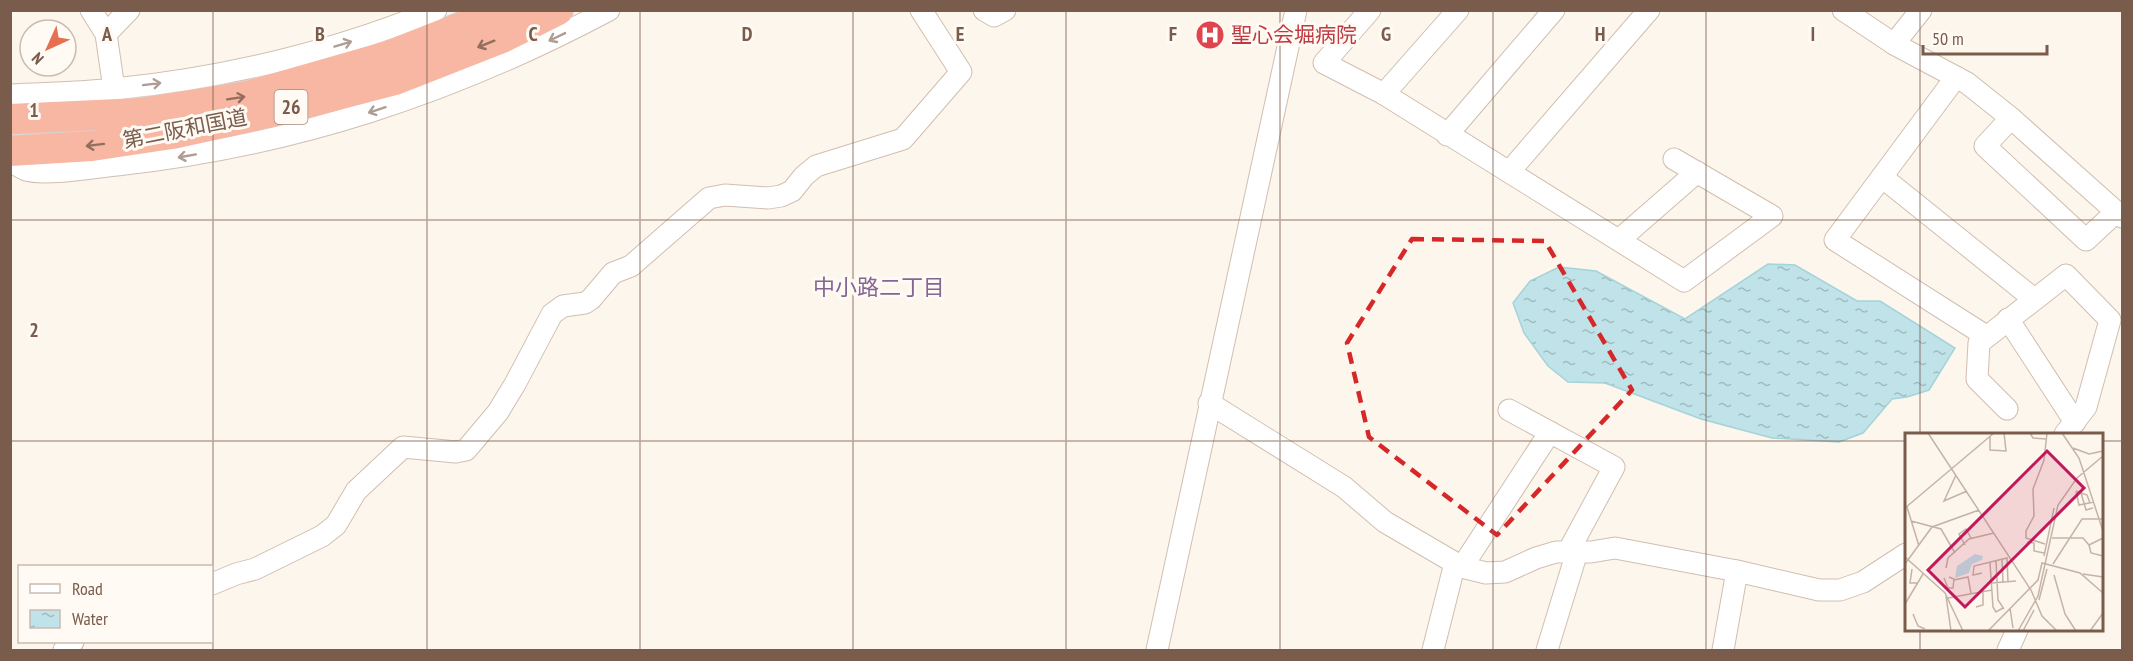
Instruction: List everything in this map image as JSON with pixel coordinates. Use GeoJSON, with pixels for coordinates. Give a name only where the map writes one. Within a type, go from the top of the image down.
{"type":"FeatureCollection","features":[{"type":"Feature","properties":{"kind":"highway","name":"第二阪和国道"},"geometry":{"type":"LineString","coordinates":[[10,119],[140,113],[248,96],[388,56],[505,10]]}},
{"type":"Feature","properties":{"kind":"highway","name":"第二阪和国道"},"geometry":{"type":"LineString","coordinates":[[10,151],[92,146],[172,134],[283,109],[395,80],[502,38],[558,10]]}},
{"type":"Feature","properties":{"kind":"street"},"geometry":{"type":"LineString","coordinates":[[91,10],[106,34],[114,89]]}},
{"type":"Feature","properties":{"kind":"street"},"geometry":{"type":"LineString","coordinates":[[106,34],[129,10]]}},
{"type":"Feature","properties":{"kind":"street"},"geometry":{"type":"LineString","coordinates":[[10,95],[114,89],[198,78],[262,66],[393,28],[436,10]]}},
{"type":"Feature","properties":{"kind":"street"},"geometry":{"type":"LineString","coordinates":[[10,161],[27,170],[56,171],[167,159],[255,144],[346,120],[415,97],[556,38],[609,10]]}},
{"type":"Feature","properties":{"kind":"street"},"geometry":{"type":"LineString","coordinates":[[213,584],[255,569],[322,536],[336,525],[356,491],[403,447],[456,452],[466,450],[498,412],[552,314],[562,306],[585,303],[591,299],[613,273],[631,266],[709,198],[725,195],[768,198],[781,196],[792,191],[816,166],[903,139],[961,72],[921,10]]}},
{"type":"Feature","properties":{"kind":"street"},"geometry":{"type":"LineString","coordinates":[[984,10],[994,16],[1005,10]]}},
{"type":"Feature","properties":{"kind":"street"},"geometry":{"type":"LineString","coordinates":[[1157,651],[1296,10]]}},
{"type":"Feature","properties":{"kind":"street"},"geometry":{"type":"LineString","coordinates":[[1370,10],[1324,63],[1384,94],[1684,281],[1772,216],[1674,159]]}},
{"type":"Feature","properties":{"kind":"street"},"geometry":{"type":"LineString","coordinates":[[1384,94],[1458,10]]}},
{"type":"Feature","properties":{"kind":"street"},"geometry":{"type":"LineString","coordinates":[[1447,135],[1554,10]]}},
{"type":"Feature","properties":{"kind":"street"},"geometry":{"type":"LineString","coordinates":[[1509,172],[1649,10]]}},
{"type":"Feature","properties":{"kind":"street"},"geometry":{"type":"LineString","coordinates":[[1843,10],[1894,44],[1967,82],[2011,118],[2119,214],[2086,240],[1985,146],[2011,118]]}},
{"type":"Feature","properties":{"kind":"street"},"geometry":{"type":"LineString","coordinates":[[1894,44],[1921,10]]}},
{"type":"Feature","properties":{"kind":"street"},"geometry":{"type":"LineString","coordinates":[[1956,77],[1835,240],[1986,336]]}},
{"type":"Feature","properties":{"kind":"street"},"geometry":{"type":"LineString","coordinates":[[1619,240],[1697,172]]}},
{"type":"Feature","properties":{"kind":"street"},"geometry":{"type":"LineString","coordinates":[[1882,177],[2034,299]]}},
{"type":"Feature","properties":{"kind":"street"},"geometry":{"type":"LineString","coordinates":[[2007,409],[1977,379],[1979,343],[1986,336],[2066,275],[2110,320],[2086,407],[2070,428],[2008,320]]}},
{"type":"Feature","properties":{"kind":"street"},"geometry":{"type":"LineString","coordinates":[[1209,403],[1344,487],[1385,522],[1459,565],[1486,573],[1505,572],[1556,552],[1591,552],[1615,548],[1737,571],[1819,590],[1840,590],[1863,582],[1905,555]]}},
{"type":"Feature","properties":{"kind":"street"},"geometry":{"type":"LineString","coordinates":[[1509,410],[1614,467],[1572,552],[1547,651]]}},
{"type":"Feature","properties":{"kind":"street"},"geometry":{"type":"LineString","coordinates":[[1433,651],[1459,565],[1550,432]]}},
{"type":"Feature","properties":{"kind":"street"},"geometry":{"type":"LineString","coordinates":[[1723,651],[1737,571]]}},
{"type":"Feature","properties":{"kind":"street"},"geometry":{"type":"LineString","coordinates":[[2007,651],[2017,631]]}},
{"type":"Feature","properties":{"kind":"highlighted area"},"geometry":{"type":"Polygon","coordinates":[[[1412,239],[1545,241],[1632,390],[1497,535],[1369,437],[1347,343],[1412,239]]]}},
{"type":"Feature","properties":{"kind":"water"},"geometry":{"type":"Polygon","coordinates":[[[1768,264],[1795,265],[1857,301],[1880,301],[1955,348],[1929,390],[1892,399],[1863,433],[1839,442],[1772,438],[1701,419],[1605,383],[1568,382],[1548,366],[1524,333],[1513,303],[1530,281],[1559,267],[1596,271],[1685,319],[1768,264]]]}},
{"type":"Feature","properties":{"kind":"place","name":"聖心会堀病院"},"geometry":{"type":"Point","coordinates":[1210,35]}},
{"type":"Feature","properties":{"kind":"district","name":"中小路二丁目"},"geometry":{"type":"Point","coordinates":[879,287]}}]}
